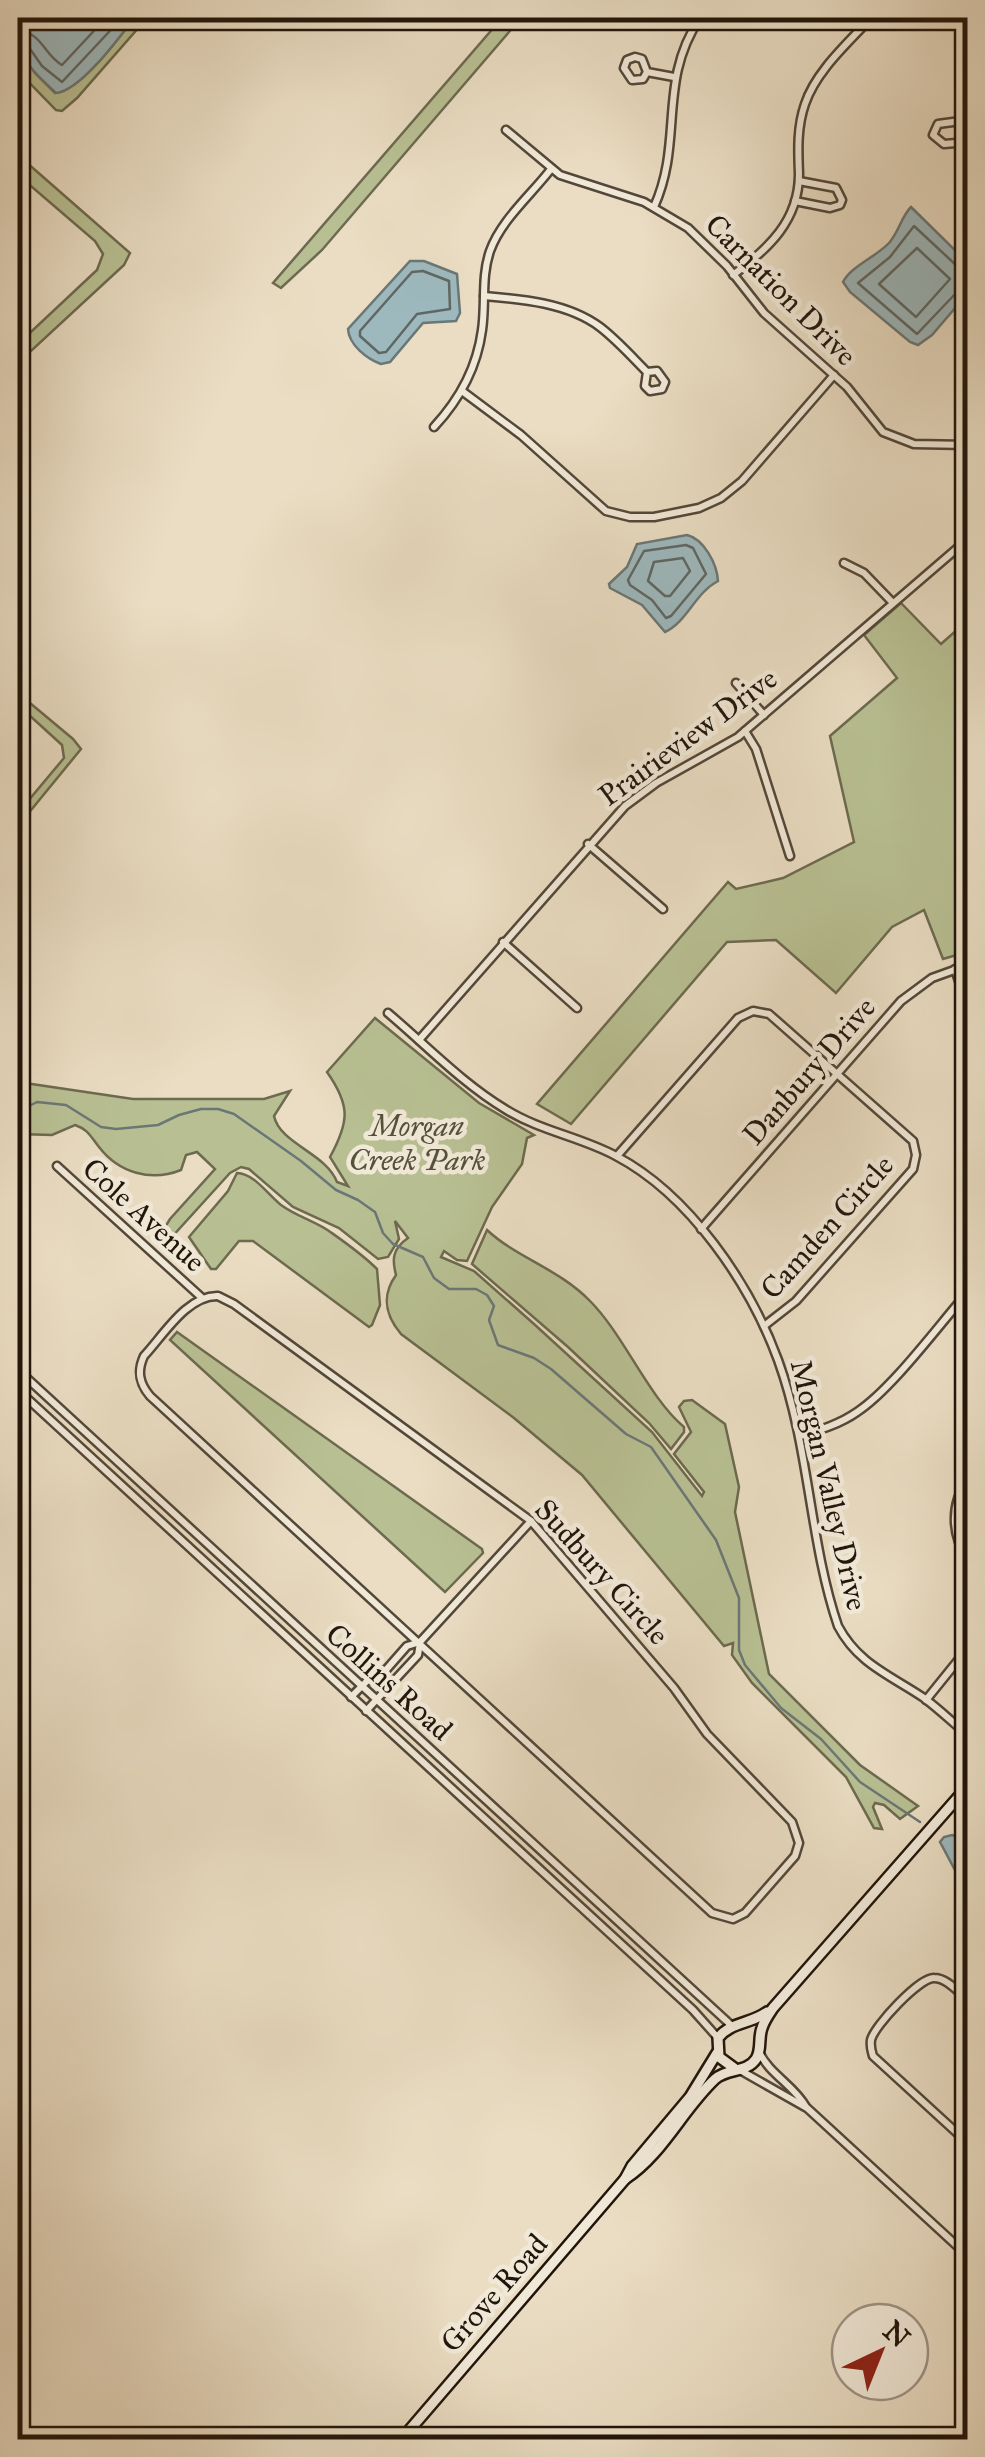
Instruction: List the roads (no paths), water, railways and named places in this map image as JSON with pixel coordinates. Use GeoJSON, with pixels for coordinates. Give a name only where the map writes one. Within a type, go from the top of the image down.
{"type":"FeatureCollection","features":[{"type":"Feature","properties":{"kind":"street"},"geometry":{"type":"LineString","coordinates":[[654,207],[670,161],[674,77],[700,18]]}},
{"type":"Feature","properties":{"kind":"street"},"geometry":{"type":"LineString","coordinates":[[734,275],[783,229],[799,180],[800,122],[806,100],[820,77],[871,18]]}},
{"type":"Feature","properties":{"kind":"street"},"geometry":{"type":"LineString","coordinates":[[648,72],[674,77]]}},
{"type":"Feature","properties":{"kind":"street"},"geometry":{"type":"LineString","coordinates":[[968,120],[938,124],[934,131],[937,140],[944,144],[968,142]]}},
{"type":"Feature","properties":{"kind":"street","name":"Carnation Drive"},"geometry":{"type":"LineString","coordinates":[[506,130],[551,170],[654,207],[688,228],[764,313],[834,375],[872,421],[897,440],[968,445]]}},
{"type":"Feature","properties":{"kind":"street"},"geometry":{"type":"LineString","coordinates":[[434,427],[462,391],[476,358],[482,330],[484,273],[496,240],[551,170]]}},
{"type":"Feature","properties":{"kind":"street"},"geometry":{"type":"LineString","coordinates":[[795,201],[830,208],[840,205],[842,200],[836,188],[799,180]]}},
{"type":"Feature","properties":{"kind":"street"},"geometry":{"type":"LineString","coordinates":[[484,296],[519,298],[573,313],[598,326],[647,372]]}},
{"type":"Feature","properties":{"kind":"street"},"geometry":{"type":"LineString","coordinates":[[462,391],[521,435],[606,511],[654,517],[699,508],[722,498],[742,482],[834,375]]}},
{"type":"Feature","properties":{"kind":"street","name":"Prairieview Drive"},"geometry":{"type":"LineString","coordinates":[[419,1040],[588,844],[639,794],[745,731],[968,539]]}},
{"type":"Feature","properties":{"kind":"street"},"geometry":{"type":"LineString","coordinates":[[844,563],[864,572],[893,604]]}},
{"type":"Feature","properties":{"kind":"street"},"geometry":{"type":"LineString","coordinates":[[736,683],[764,715]]}},
{"type":"Feature","properties":{"kind":"street"},"geometry":{"type":"LineString","coordinates":[[745,731],[756,749],[790,856]]}},
{"type":"Feature","properties":{"kind":"street"},"geometry":{"type":"LineString","coordinates":[[588,844],[663,909]]}},
{"type":"Feature","properties":{"kind":"street"},"geometry":{"type":"LineString","coordinates":[[503,942],[577,1008]]}},
{"type":"Feature","properties":{"kind":"street","name":"Danbury Drive"},"geometry":{"type":"LineString","coordinates":[[701,1229],[901,1001],[921,985],[968,965]]}},
{"type":"Feature","properties":{"kind":"street"},"geometry":{"type":"LineString","coordinates":[[955,969],[968,1009]]}},
{"type":"Feature","properties":{"kind":"street","name":"Camden Circle"},"geometry":{"type":"LineString","coordinates":[[616,1156],[738,1018],[753,1012],[770,1014],[913,1141],[913,1168],[796,1302],[764,1326]]}},
{"type":"Feature","properties":{"kind":"street","name":"Morgan Valley Drive"},"geometry":{"type":"LineString","coordinates":[[388,1014],[480,1093],[542,1128],[616,1156],[656,1184],[701,1229],[730,1266],[764,1326],[785,1382],[800,1436],[839,1629],[867,1664],[926,1700],[968,1735]]}},
{"type":"Feature","properties":{"kind":"street","name":"Cole Avenue"},"geometry":{"type":"LineString","coordinates":[[57,1166],[202,1297]]}},
{"type":"Feature","properties":{"kind":"street"},"geometry":{"type":"LineString","coordinates":[[800,1436],[831,1427],[860,1411],[968,1292]]}},
{"type":"Feature","properties":{"kind":"street","name":"Sudbury Circle"},"geometry":{"type":"LineString","coordinates":[[218,1296],[233,1303],[531,1522],[666,1678],[707,1734],[792,1822],[799,1844],[796,1856],[745,1913],[734,1918],[712,1913],[144,1388],[140,1366],[144,1356],[202,1297],[218,1296]]}},
{"type":"Feature","properties":{"kind":"street","name":"Collins Road"},"geometry":{"type":"LineString","coordinates":[[18,1370],[737,2026]]}},
{"type":"Feature","properties":{"kind":"street","name":"Collins Road"},"geometry":{"type":"LineString","coordinates":[[18,1390],[694,2010],[718,2038]]}},
{"type":"Feature","properties":{"kind":"street"},"geometry":{"type":"LineString","coordinates":[[968,1479],[955,1506],[954,1528],[968,1560]]}},
{"type":"Feature","properties":{"kind":"street"},"geometry":{"type":"LineString","coordinates":[[351,1697],[371,1677],[385,1671],[407,1646],[420,1642],[531,1522]]}},
{"type":"Feature","properties":{"kind":"street"},"geometry":{"type":"LineString","coordinates":[[366,1711],[418,1656],[420,1642]]}},
{"type":"Feature","properties":{"kind":"street"},"geometry":{"type":"LineString","coordinates":[[926,1700],[968,1648]]}},
{"type":"Feature","properties":{"kind":"street"},"geometry":{"type":"LineString","coordinates":[[967,2253],[806,2107],[725,2065],[717,2053],[718,2038],[737,2026],[756,2021],[773,2008],[968,1786]]}},
{"type":"Feature","properties":{"kind":"street"},"geometry":{"type":"LineString","coordinates":[[931,1964],[932,1978]]}},
{"type":"Feature","properties":{"kind":"street"},"geometry":{"type":"LineString","coordinates":[[968,2000],[947,1982],[932,1978],[920,1982],[876,2029],[870,2044],[873,2056],[968,2143]]}},
{"type":"Feature","properties":{"kind":"street"},"geometry":{"type":"LineString","coordinates":[[736,2069],[752,2064],[761,2030],[773,2008]]}},
{"type":"Feature","properties":{"kind":"street"},"geometry":{"type":"LineString","coordinates":[[737,2026],[751,2030],[768,2068],[800,2096],[806,2107]]}},
{"type":"Feature","properties":{"kind":"street","name":"Grove Road"},"geometry":{"type":"LineString","coordinates":[[401,2440],[625,2179],[699,2085],[717,2053]]}},
{"type":"Feature","properties":{"kind":"street","name":"Grove Road"},"geometry":{"type":"LineString","coordinates":[[625,2179],[637,2172],[712,2082],[736,2069]]}},
{"type":"Feature","properties":{"kind":"water"},"geometry":{"type":"Polygon","coordinates":[[[18,18],[134,18],[87,74],[56,93],[26,60],[18,18]]]}},
{"type":"Feature","properties":{"kind":"water"},"geometry":{"type":"Polygon","coordinates":[[[911,207],[968,263],[967,294],[932,335],[918,345],[850,292],[843,282],[889,243],[911,207]]]}},
{"type":"Feature","properties":{"kind":"water"},"geometry":{"type":"Polygon","coordinates":[[[410,261],[424,261],[457,274],[460,313],[456,321],[423,323],[390,362],[381,364],[360,351],[348,329],[410,261]]]}},
{"type":"Feature","properties":{"kind":"water"},"geometry":{"type":"Polygon","coordinates":[[[687,535],[709,553],[718,581],[665,632],[642,605],[609,584],[627,567],[637,544],[687,535]]]}},
{"type":"Feature","properties":{"kind":"water"},"geometry":{"type":"Polygon","coordinates":[[[952,1835],[967,1840],[967,1884],[940,1842],[952,1835]]]}},
{"type":"Feature","properties":{"kind":"waterway"},"geometry":{"type":"LineString","coordinates":[[18,1107],[37,1102],[66,1105],[101,1127],[116,1129],[158,1125],[201,1109],[234,1114],[336,1190],[375,1212],[383,1233],[393,1244],[423,1257],[434,1278],[449,1289],[476,1289],[487,1295],[494,1306],[489,1320],[498,1345],[534,1358],[551,1369],[626,1434],[651,1447],[716,1540],[739,1598],[739,1650],[745,1665],[781,1708],[821,1739],[860,1782],[920,1822]]}},
{"type":"Feature","properties":{"kind":"park label","name":"Morgan Creek Park"},"geometry":{"type":"Point","coordinates":[417,1143]}}]}
